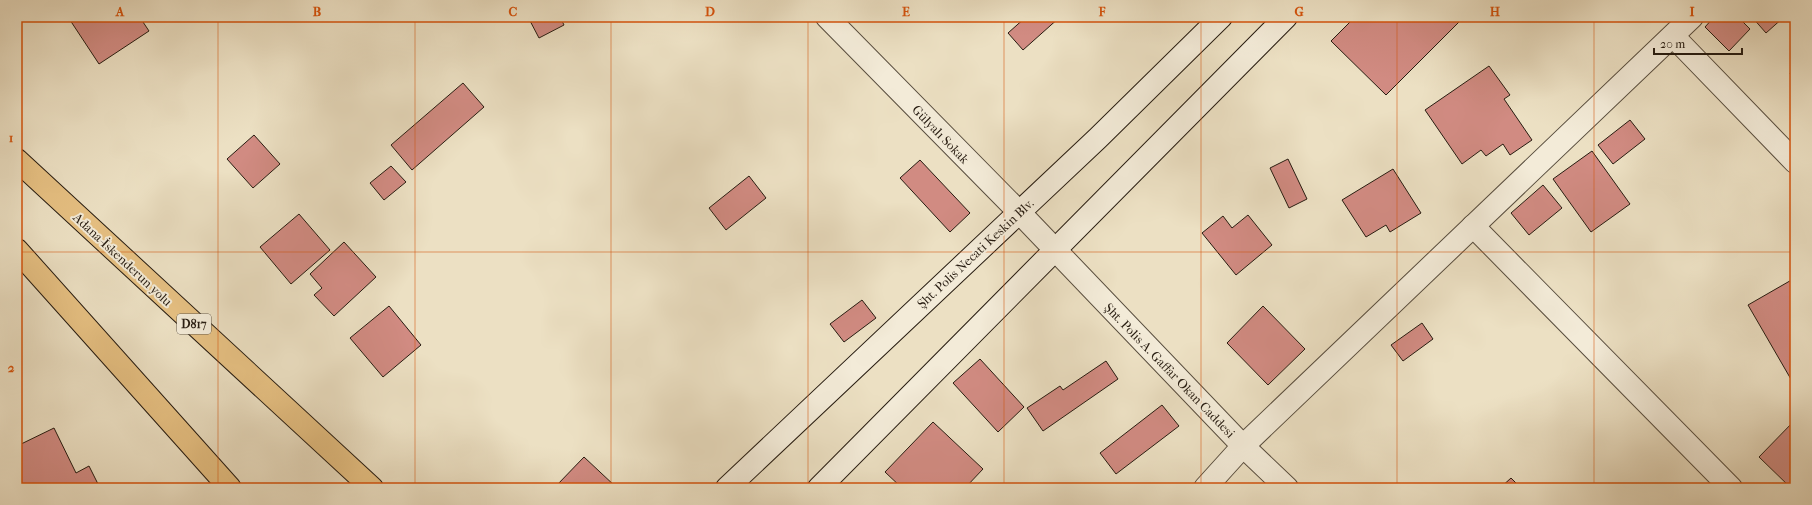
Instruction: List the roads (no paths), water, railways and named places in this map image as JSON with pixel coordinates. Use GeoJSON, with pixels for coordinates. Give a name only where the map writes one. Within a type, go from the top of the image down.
{"type":"FeatureCollection","features":[{"type":"Feature","properties":{"kind":"highway","name":"Adana-İskenderun yolu"},"geometry":{"type":"LineString","coordinates":[[17,160],[372,488]]}},
{"type":"Feature","properties":{"kind":"highway"},"geometry":{"type":"LineString","coordinates":[[17,250],[230,488]]}},
{"type":"Feature","properties":{"kind":"street","name":"Gülyalı Sokak"},"geometry":{"type":"LineString","coordinates":[[827,17],[1019,212],[1055,251]]}},
{"type":"Feature","properties":{"kind":"street","name":"Şht. Polis Necati Keskin Blv."},"geometry":{"type":"LineString","coordinates":[[727,488],[1019,212],[1221,17]]}},
{"type":"Feature","properties":{"kind":"street"},"geometry":{"type":"LineString","coordinates":[[820,488],[1286,17]]}},
{"type":"Feature","properties":{"kind":"street"},"geometry":{"type":"LineString","coordinates":[[1205,488],[1243,446],[1692,17]]}},
{"type":"Feature","properties":{"kind":"street"},"geometry":{"type":"LineString","coordinates":[[1673,36],[1795,162]]}},
{"type":"Feature","properties":{"kind":"street"},"geometry":{"type":"LineString","coordinates":[[1473,226],[1731,488]]}},
{"type":"Feature","properties":{"kind":"street","name":"Şht. Polis A. Gaffar Okan Caddesi"},"geometry":{"type":"LineString","coordinates":[[1055,251],[1243,446],[1287,488]]}}]}
